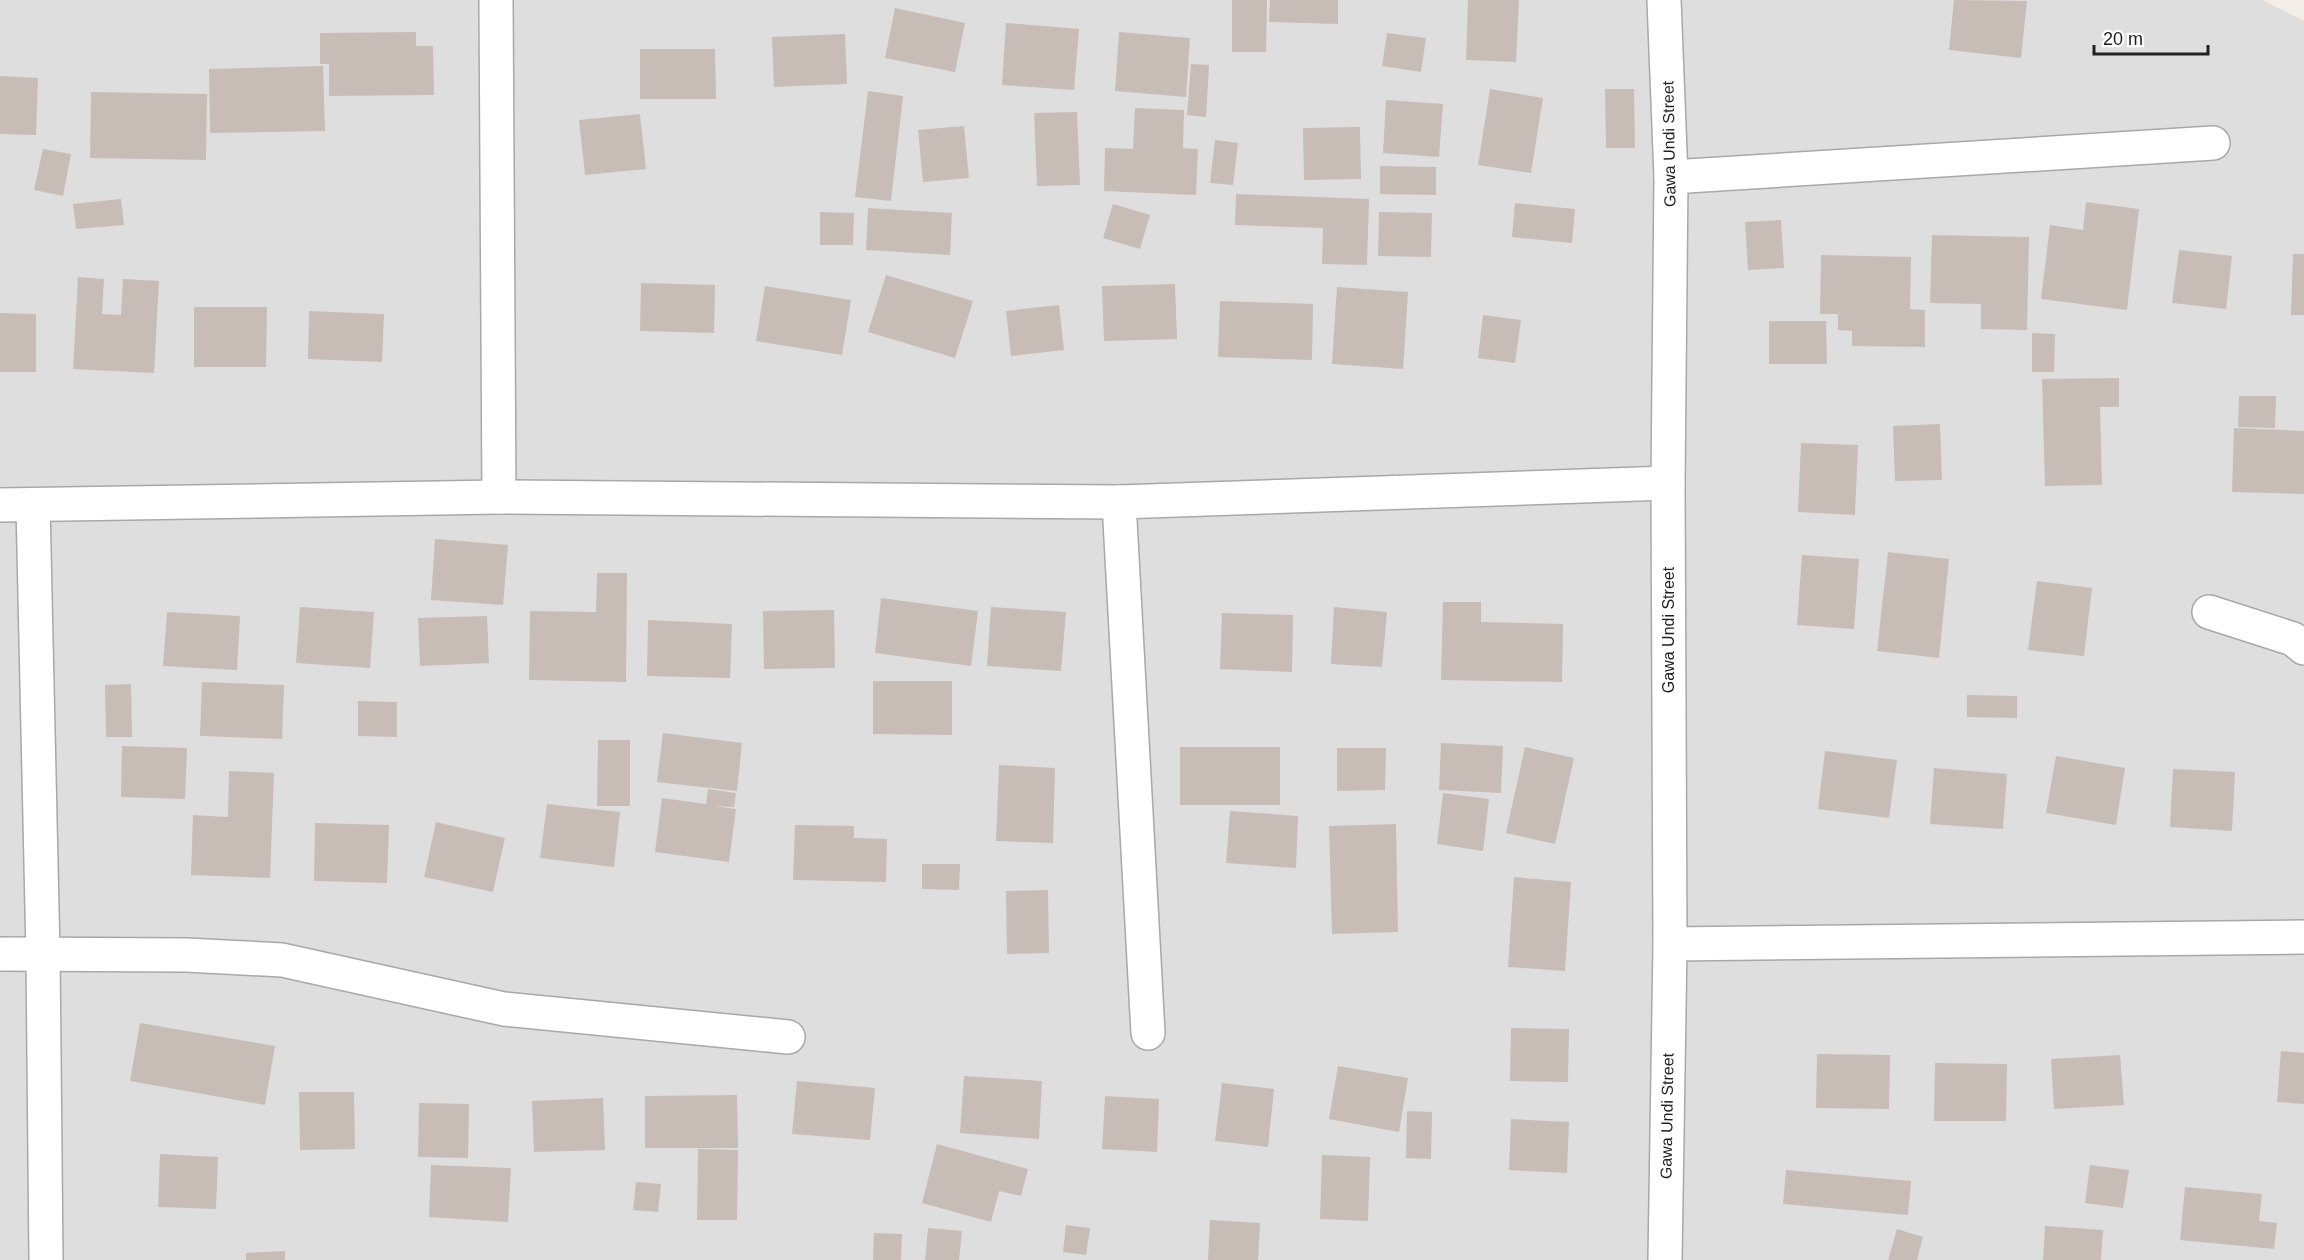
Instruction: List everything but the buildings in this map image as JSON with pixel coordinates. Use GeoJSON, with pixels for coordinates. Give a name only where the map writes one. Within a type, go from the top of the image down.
{"type":"FeatureCollection","features":[{"type":"Feature","properties":{"kind":"street"},"geometry":{"type":"LineString","coordinates":[[496,0],[499,498]]}},
{"type":"Feature","properties":{"kind":"street","name":"Gawa Undi Street"},"geometry":{"type":"LineString","coordinates":[[1664,0],[1671,177],[1668,483],[1670,944],[1665,1260]]}},
{"type":"Feature","properties":{"kind":"street"},"geometry":{"type":"LineString","coordinates":[[1671,177],[2213,143]]}},
{"type":"Feature","properties":{"kind":"street"},"geometry":{"type":"LineString","coordinates":[[0,505],[499,498],[1119,502],[1668,483]]}},
{"type":"Feature","properties":{"kind":"street"},"geometry":{"type":"LineString","coordinates":[[1119,502],[1148,1033]]}},
{"type":"Feature","properties":{"kind":"street"},"geometry":{"type":"LineString","coordinates":[[33,505],[43,954],[46,1260]]}},
{"type":"Feature","properties":{"kind":"street"},"geometry":{"type":"LineString","coordinates":[[2209,612],[2293,639],[2304,648]]}},
{"type":"Feature","properties":{"kind":"street"},"geometry":{"type":"LineString","coordinates":[[1670,944],[2304,937]]}},
{"type":"Feature","properties":{"kind":"street"},"geometry":{"type":"LineString","coordinates":[[0,954],[227,956],[282,960],[504,1009],[788,1037]]}},
{"type":"Feature","properties":{"kind":"shaded area"},"geometry":{"type":"Polygon","coordinates":[[[0,0],[2262,0],[2304,21],[2304,1260],[0,1260],[0,0]]]}}]}
